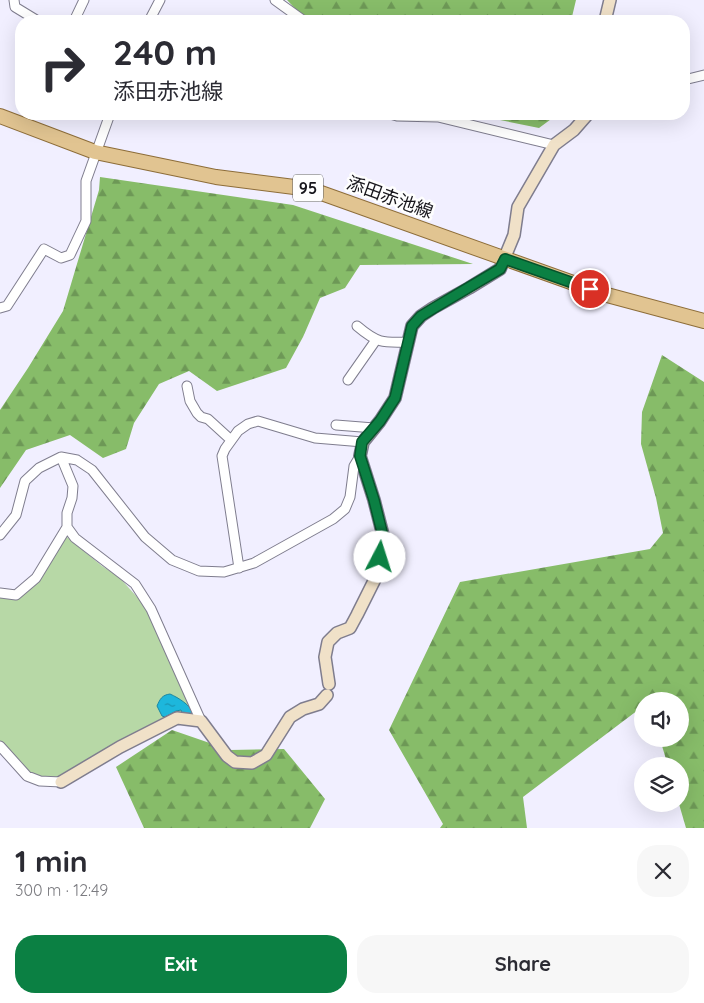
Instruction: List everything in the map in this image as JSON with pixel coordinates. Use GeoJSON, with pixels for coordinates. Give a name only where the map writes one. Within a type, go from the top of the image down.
{"type":"FeatureCollection","features":[{"type":"Feature","properties":{"kind":"main road","name":"添田赤池線"},"geometry":{"type":"LineString","coordinates":[[0,116],[95,152],[216,177],[310,189],[607,295],[704,322]]}},
{"type":"Feature","properties":{"kind":"street"},"geometry":{"type":"LineString","coordinates":[[14,0],[15,7],[28,15]]}},
{"type":"Feature","properties":{"kind":"street"},"geometry":{"type":"LineString","coordinates":[[77,15],[84,0]]}},
{"type":"Feature","properties":{"kind":"street"},"geometry":{"type":"LineString","coordinates":[[152,15],[160,0]]}},
{"type":"Feature","properties":{"kind":"street"},"geometry":{"type":"LineString","coordinates":[[275,0],[296,15]]}},
{"type":"Feature","properties":{"kind":"street"},"geometry":{"type":"LineString","coordinates":[[607,15],[610,0]]}},
{"type":"Feature","properties":{"kind":"street"},"geometry":{"type":"LineString","coordinates":[[690,78],[704,75]]}},
{"type":"Feature","properties":{"kind":"street"},"geometry":{"type":"LineString","coordinates":[[0,308],[7,306],[44,249],[62,258],[70,255],[86,221],[86,181],[108,120]]}},
{"type":"Feature","properties":{"kind":"street"},"geometry":{"type":"LineString","coordinates":[[450,120],[554,146]]}},
{"type":"Feature","properties":{"kind":"street"},"geometry":{"type":"LineString","coordinates":[[0,535],[16,515],[25,482],[39,468],[61,457],[78,460],[92,470],[145,537],[172,560],[199,571],[224,572],[254,563],[333,519],[345,509],[350,497],[354,466],[360,456],[362,442],[395,398],[412,326],[421,316],[500,269],[514,235],[518,207],[554,146],[574,130],[583,120]]}},
{"type":"Feature","properties":{"kind":"street"},"geometry":{"type":"LineString","coordinates":[[357,326],[376,340],[408,342]]}},
{"type":"Feature","properties":{"kind":"street"},"geometry":{"type":"LineString","coordinates":[[348,380],[376,340]]}},
{"type":"Feature","properties":{"kind":"street"},"geometry":{"type":"LineString","coordinates":[[187,386],[190,401],[197,413],[201,417],[208,419],[232,440]]}},
{"type":"Feature","properties":{"kind":"street"},"geometry":{"type":"LineString","coordinates":[[239,568],[222,456],[225,448],[238,431],[248,424],[258,421],[315,438],[362,442]]}},
{"type":"Feature","properties":{"kind":"street"},"geometry":{"type":"LineString","coordinates":[[336,425],[374,428]]}},
{"type":"Feature","properties":{"kind":"street"},"geometry":{"type":"LineString","coordinates":[[66,527],[75,538],[135,584],[143,594],[152,609],[201,721],[227,756],[235,762],[252,763],[266,755],[290,717],[303,709],[319,704],[328,690],[325,657],[328,642],[337,633],[350,628],[377,575],[384,540],[360,456]]}},
{"type":"Feature","properties":{"kind":"street"},"geometry":{"type":"LineString","coordinates":[[0,594],[16,595],[36,578],[66,527],[73,486],[61,457]]}},
{"type":"Feature","properties":{"kind":"street"},"geometry":{"type":"LineString","coordinates":[[0,746],[26,776],[40,781],[61,782],[120,747],[177,718],[201,721]]}},
{"type":"Feature","properties":{"kind":"green space"},"geometry":{"type":"Polygon","coordinates":[[[287,0],[576,0],[572,15],[301,15],[287,0]]]}},
{"type":"Feature","properties":{"kind":"green space"},"geometry":{"type":"Polygon","coordinates":[[[500,120],[550,120],[539,128],[500,120]]]}},
{"type":"Feature","properties":{"kind":"green space"},"geometry":{"type":"Polygon","coordinates":[[[100,177],[293,205],[473,264],[360,265],[345,288],[320,298],[303,337],[286,368],[217,391],[189,371],[159,384],[134,423],[126,449],[103,458],[70,435],[26,450],[0,488],[0,410],[63,311],[99,190],[100,177]]]}},
{"type":"Feature","properties":{"kind":"green space"},"geometry":{"type":"Polygon","coordinates":[[[662,355],[704,382],[704,828],[686,828],[681,812],[689,812],[689,757],[665,757],[662,747],[689,747],[689,692],[634,692],[634,713],[523,797],[527,828],[440,828],[443,824],[389,730],[460,582],[650,549],[663,533],[656,498],[641,444],[642,412],[662,355]]]}},
{"type":"Feature","properties":{"kind":"green space"},"geometry":{"type":"Polygon","coordinates":[[[67,537],[102,566],[119,577],[147,608],[196,714],[177,718],[61,782],[27,776],[0,746],[0,593],[16,595],[36,578],[67,537]]]}},
{"type":"Feature","properties":{"kind":"green space"},"geometry":{"type":"Polygon","coordinates":[[[172,730],[230,750],[284,749],[325,799],[310,828],[144,828],[116,767],[172,730]]]}},
{"type":"Feature","properties":{"kind":"water"},"geometry":{"type":"Polygon","coordinates":[[[170,694],[184,702],[194,714],[191,716],[183,715],[181,710],[165,717],[162,716],[157,706],[165,695],[170,694]]]}},
{"type":"Feature","properties":{"kind":"route"},"geometry":{"type":"LineString","coordinates":[[380,557],[384,540],[360,456],[362,442],[380,421],[395,398],[412,326],[421,316],[500,269],[505,259],[590,289]]}}]}
